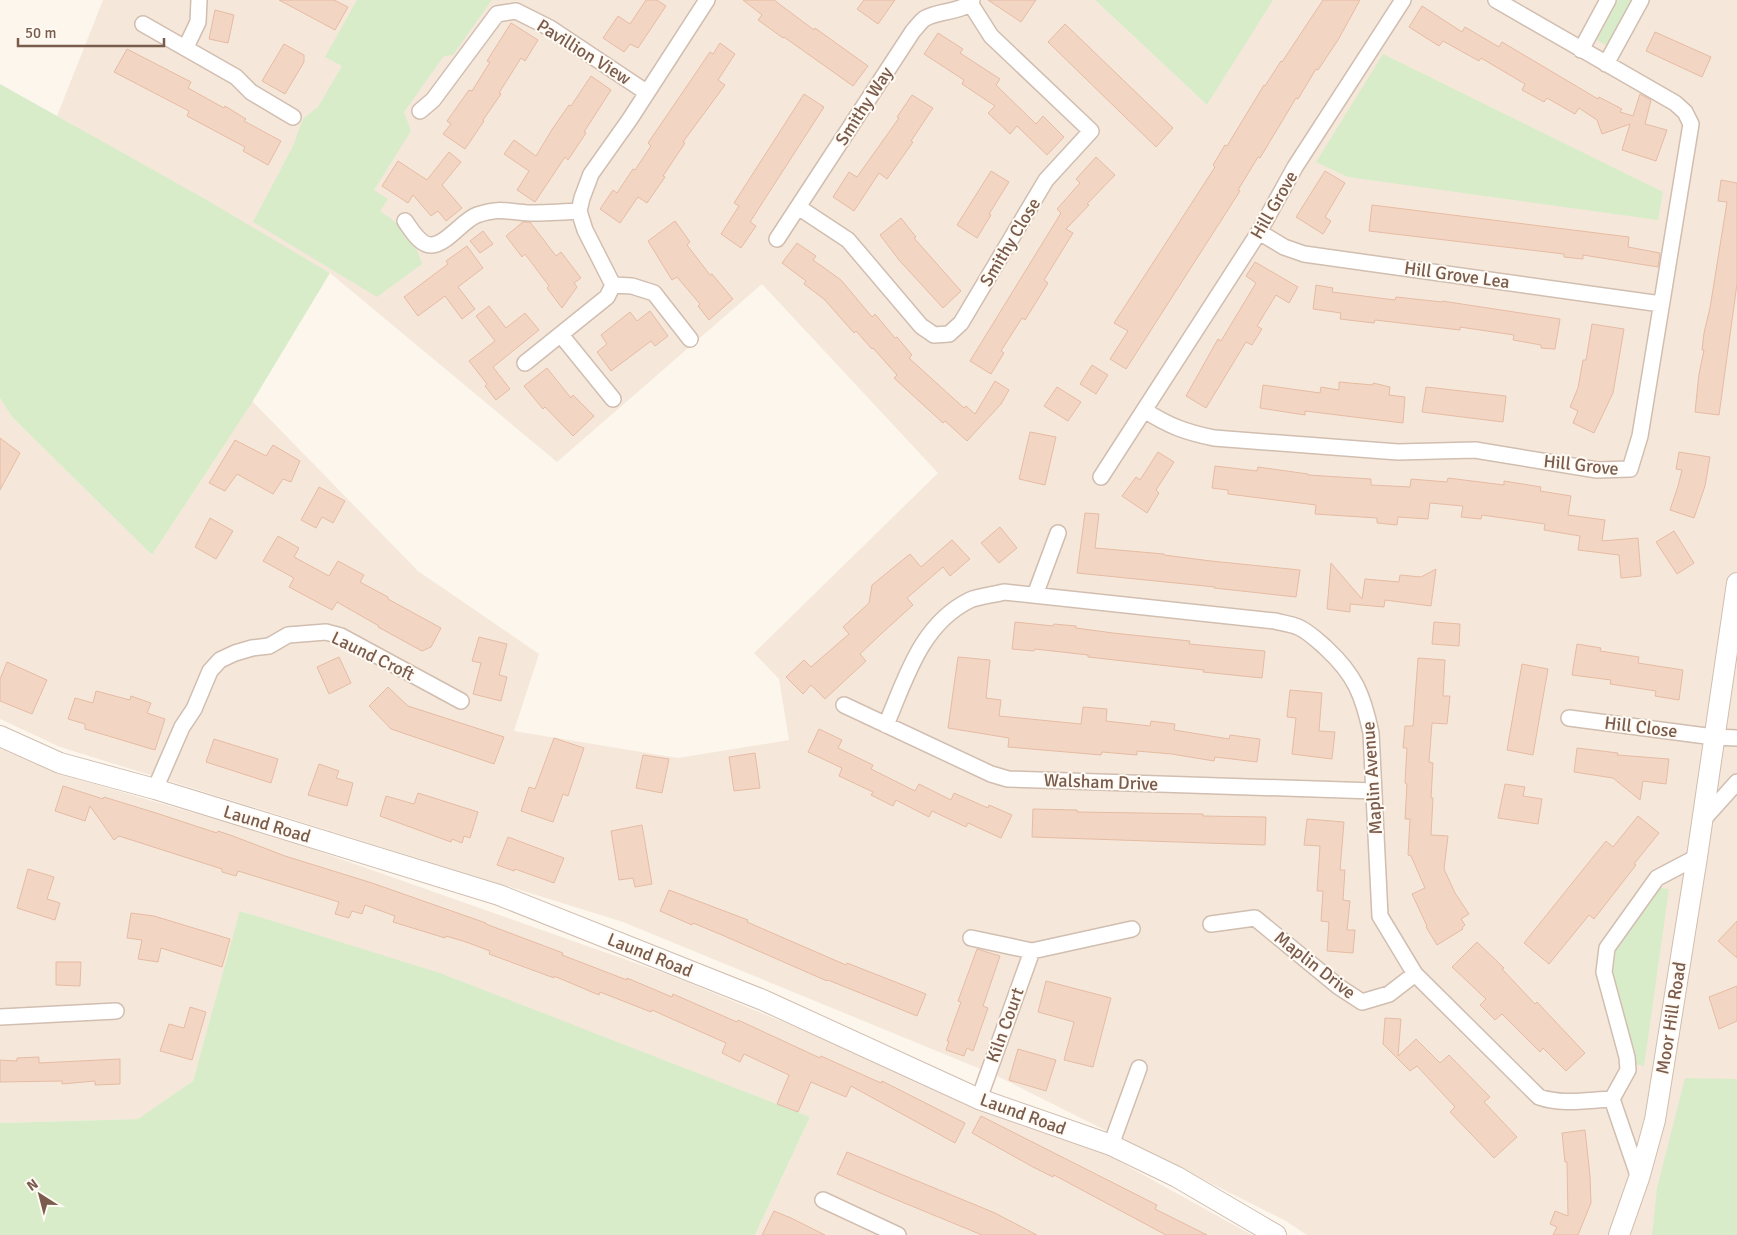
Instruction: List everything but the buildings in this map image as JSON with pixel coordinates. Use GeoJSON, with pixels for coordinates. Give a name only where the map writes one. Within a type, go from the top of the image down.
{"type":"FeatureCollection","features":[{"type":"Feature","properties":{"kind":"street"},"geometry":{"type":"LineString","coordinates":[[186,48],[198,22],[200,0]]}},
{"type":"Feature","properties":{"kind":"street","name":"Pavillion View"},"geometry":{"type":"LineString","coordinates":[[613,285],[584,230],[580,211],[582,198],[591,174],[630,119],[707,0]]}},
{"type":"Feature","properties":{"kind":"street","name":"Hill Grove"},"geometry":{"type":"LineString","coordinates":[[1101,476],[1259,232],[1295,167],[1403,0]]}},
{"type":"Feature","properties":{"kind":"street","name":"Hill Grove"},"geometry":{"type":"LineString","coordinates":[[1144,410],[1166,424],[1191,434],[1214,438],[1398,452],[1475,450],[1597,470],[1630,469],[1640,436],[1660,304],[1691,124],[1685,112],[1675,103],[1496,0]]}},
{"type":"Feature","properties":{"kind":"street"},"geometry":{"type":"LineString","coordinates":[[1581,50],[1608,0]]}},
{"type":"Feature","properties":{"kind":"street"},"geometry":{"type":"LineString","coordinates":[[1606,64],[1641,0]]}},
{"type":"Feature","properties":{"kind":"street","name":"Smithy Close"},"geometry":{"type":"LineString","coordinates":[[798,207],[848,240],[921,326],[934,336],[949,334],[961,323],[1046,180],[1091,131],[991,36],[971,2]]}},
{"type":"Feature","properties":{"kind":"street","name":"Smithy Way"},"geometry":{"type":"LineString","coordinates":[[777,239],[913,31],[924,19],[940,12],[958,9],[971,2]]}},
{"type":"Feature","properties":{"kind":"street","name":"Pavillion View"},"geometry":{"type":"LineString","coordinates":[[420,111],[433,100],[497,14],[516,11],[550,28],[646,92]]}},
{"type":"Feature","properties":{"kind":"street"},"geometry":{"type":"LineString","coordinates":[[143,24],[236,77],[251,92],[293,117]]}},
{"type":"Feature","properties":{"kind":"street"},"geometry":{"type":"LineString","coordinates":[[405,221],[422,243],[433,245],[442,241],[474,216],[492,210],[511,210],[527,213],[580,211]]}},
{"type":"Feature","properties":{"kind":"street","name":"Hill Grove Lea"},"geometry":{"type":"LineString","coordinates":[[1259,232],[1284,247],[1304,254],[1660,304]]}},
{"type":"Feature","properties":{"kind":"street"},"geometry":{"type":"LineString","coordinates":[[525,364],[607,297],[613,285],[632,286],[654,293],[690,339]]}},
{"type":"Feature","properties":{"kind":"street"},"geometry":{"type":"LineString","coordinates":[[561,335],[613,399]]}},
{"type":"Feature","properties":{"kind":"street"},"geometry":{"type":"LineString","coordinates":[[1035,595],[1058,533]]}},
{"type":"Feature","properties":{"kind":"street","name":"Moor Hill Road"},"geometry":{"type":"LineString","coordinates":[[1619,1235],[1639,1178],[1655,1120],[1697,857],[1737,583]]}},
{"type":"Feature","properties":{"kind":"street","name":"Maplin Avenue"},"geometry":{"type":"LineString","coordinates":[[886,725],[918,651],[932,630],[950,612],[972,600],[1004,592],[1275,621],[1298,627],[1316,639],[1338,660],[1354,680],[1365,705],[1371,733],[1380,916],[1415,974],[1538,1097],[1551,1101],[1565,1102],[1612,1098]]}},
{"type":"Feature","properties":{"kind":"street","name":"Laund Croft"},"geometry":{"type":"LineString","coordinates":[[155,789],[182,727],[194,709],[210,671],[220,660],[235,653],[269,646],[288,635],[326,632],[340,636],[461,701]]}},
{"type":"Feature","properties":{"kind":"street","name":"Walsham Drive"},"geometry":{"type":"LineString","coordinates":[[844,705],[991,774],[1008,779],[1374,791]]}},
{"type":"Feature","properties":{"kind":"street","name":"Hill Close"},"geometry":{"type":"LineString","coordinates":[[1569,718],[1714,737],[1737,738]]}},
{"type":"Feature","properties":{"kind":"street","name":"Laund Road"},"geometry":{"type":"LineString","coordinates":[[0,736],[60,764],[155,789],[499,895],[763,1000],[978,1099],[1111,1145],[1177,1177],[1276,1235]]}},
{"type":"Feature","properties":{"kind":"street"},"geometry":{"type":"LineString","coordinates":[[1701,822],[1737,782]]}},
{"type":"Feature","properties":{"kind":"street","name":"Moor Hill Road"},"geometry":{"type":"LineString","coordinates":[[1612,1098],[1628,1070],[1627,1057],[1604,972],[1607,948],[1657,878],[1697,857]]}},
{"type":"Feature","properties":{"kind":"street","name":"Maplin Drive"},"geometry":{"type":"LineString","coordinates":[[1211,924],[1254,918],[1339,987],[1362,1002],[1389,994],[1415,974]]}},
{"type":"Feature","properties":{"kind":"street"},"geometry":{"type":"LineString","coordinates":[[971,938],[1032,951],[1132,929]]}},
{"type":"Feature","properties":{"kind":"street","name":"Kiln Court"},"geometry":{"type":"LineString","coordinates":[[978,1099],[1032,951]]}},
{"type":"Feature","properties":{"kind":"street"},"geometry":{"type":"LineString","coordinates":[[0,1017],[116,1011]]}},
{"type":"Feature","properties":{"kind":"street"},"geometry":{"type":"LineString","coordinates":[[1111,1145],[1139,1068]]}},
{"type":"Feature","properties":{"kind":"street"},"geometry":{"type":"LineString","coordinates":[[1612,1098],[1639,1178]]}},
{"type":"Feature","properties":{"kind":"street"},"geometry":{"type":"LineString","coordinates":[[823,1200],[898,1235]]}},
{"type":"Feature","properties":{"kind":"shaded area"},"geometry":{"type":"Polygon","coordinates":[[[103,0],[1095,0],[1207,105],[1272,0],[1737,0],[1737,1235],[1307,1235],[1286,1221],[995,1075],[623,922],[60,747],[0,719],[0,398],[12,417],[152,555],[252,401],[418,571],[539,654],[514,731],[678,758],[789,740],[779,679],[754,653],[938,473],[762,284],[557,462],[330,273],[57,116],[103,0]]]}},
{"type":"Feature","properties":{"kind":"shaded area"},"geometry":{"type":"Polygon","coordinates":[[[0,747],[70,777],[287,840],[672,976],[1113,1158],[1252,1235],[755,1235],[810,1117],[597,1035],[241,911],[193,1081],[139,1119],[0,1123],[0,747]]]}},
{"type":"Feature","properties":{"kind":"green space"},"geometry":{"type":"Polygon","coordinates":[[[357,0],[492,0],[453,55],[444,56],[404,112],[411,131],[374,190],[388,199],[380,211],[407,233],[415,246],[422,264],[377,297],[253,222],[293,146],[303,119],[318,107],[342,66],[325,57],[357,0]]]}},
{"type":"Feature","properties":{"kind":"green space"},"geometry":{"type":"Polygon","coordinates":[[[1095,0],[1273,0],[1207,105],[1095,0]]]}},
{"type":"Feature","properties":{"kind":"green space"},"geometry":{"type":"Polygon","coordinates":[[[1618,0],[1632,0],[1607,46],[1597,40],[1618,0]]]}},
{"type":"Feature","properties":{"kind":"green space"},"geometry":{"type":"Polygon","coordinates":[[[1383,54],[1663,192],[1658,220],[1348,177],[1316,162],[1383,54]]]}},
{"type":"Feature","properties":{"kind":"green space"},"geometry":{"type":"Polygon","coordinates":[[[0,84],[205,199],[330,273],[251,404],[152,555],[12,417],[0,398],[0,84]]]}},
{"type":"Feature","properties":{"kind":"green space"},"geometry":{"type":"Polygon","coordinates":[[[1659,888],[1669,889],[1644,1066],[1634,1064],[1613,972],[1616,950],[1659,888]]]}},
{"type":"Feature","properties":{"kind":"green space"},"geometry":{"type":"Polygon","coordinates":[[[240,911],[440,973],[810,1117],[755,1235],[0,1235],[0,1123],[138,1119],[193,1081],[240,911]]]}},
{"type":"Feature","properties":{"kind":"green space"},"geometry":{"type":"Polygon","coordinates":[[[1685,1078],[1737,1079],[1737,1235],[1652,1235],[1657,1188],[1685,1078]]]}}]}
